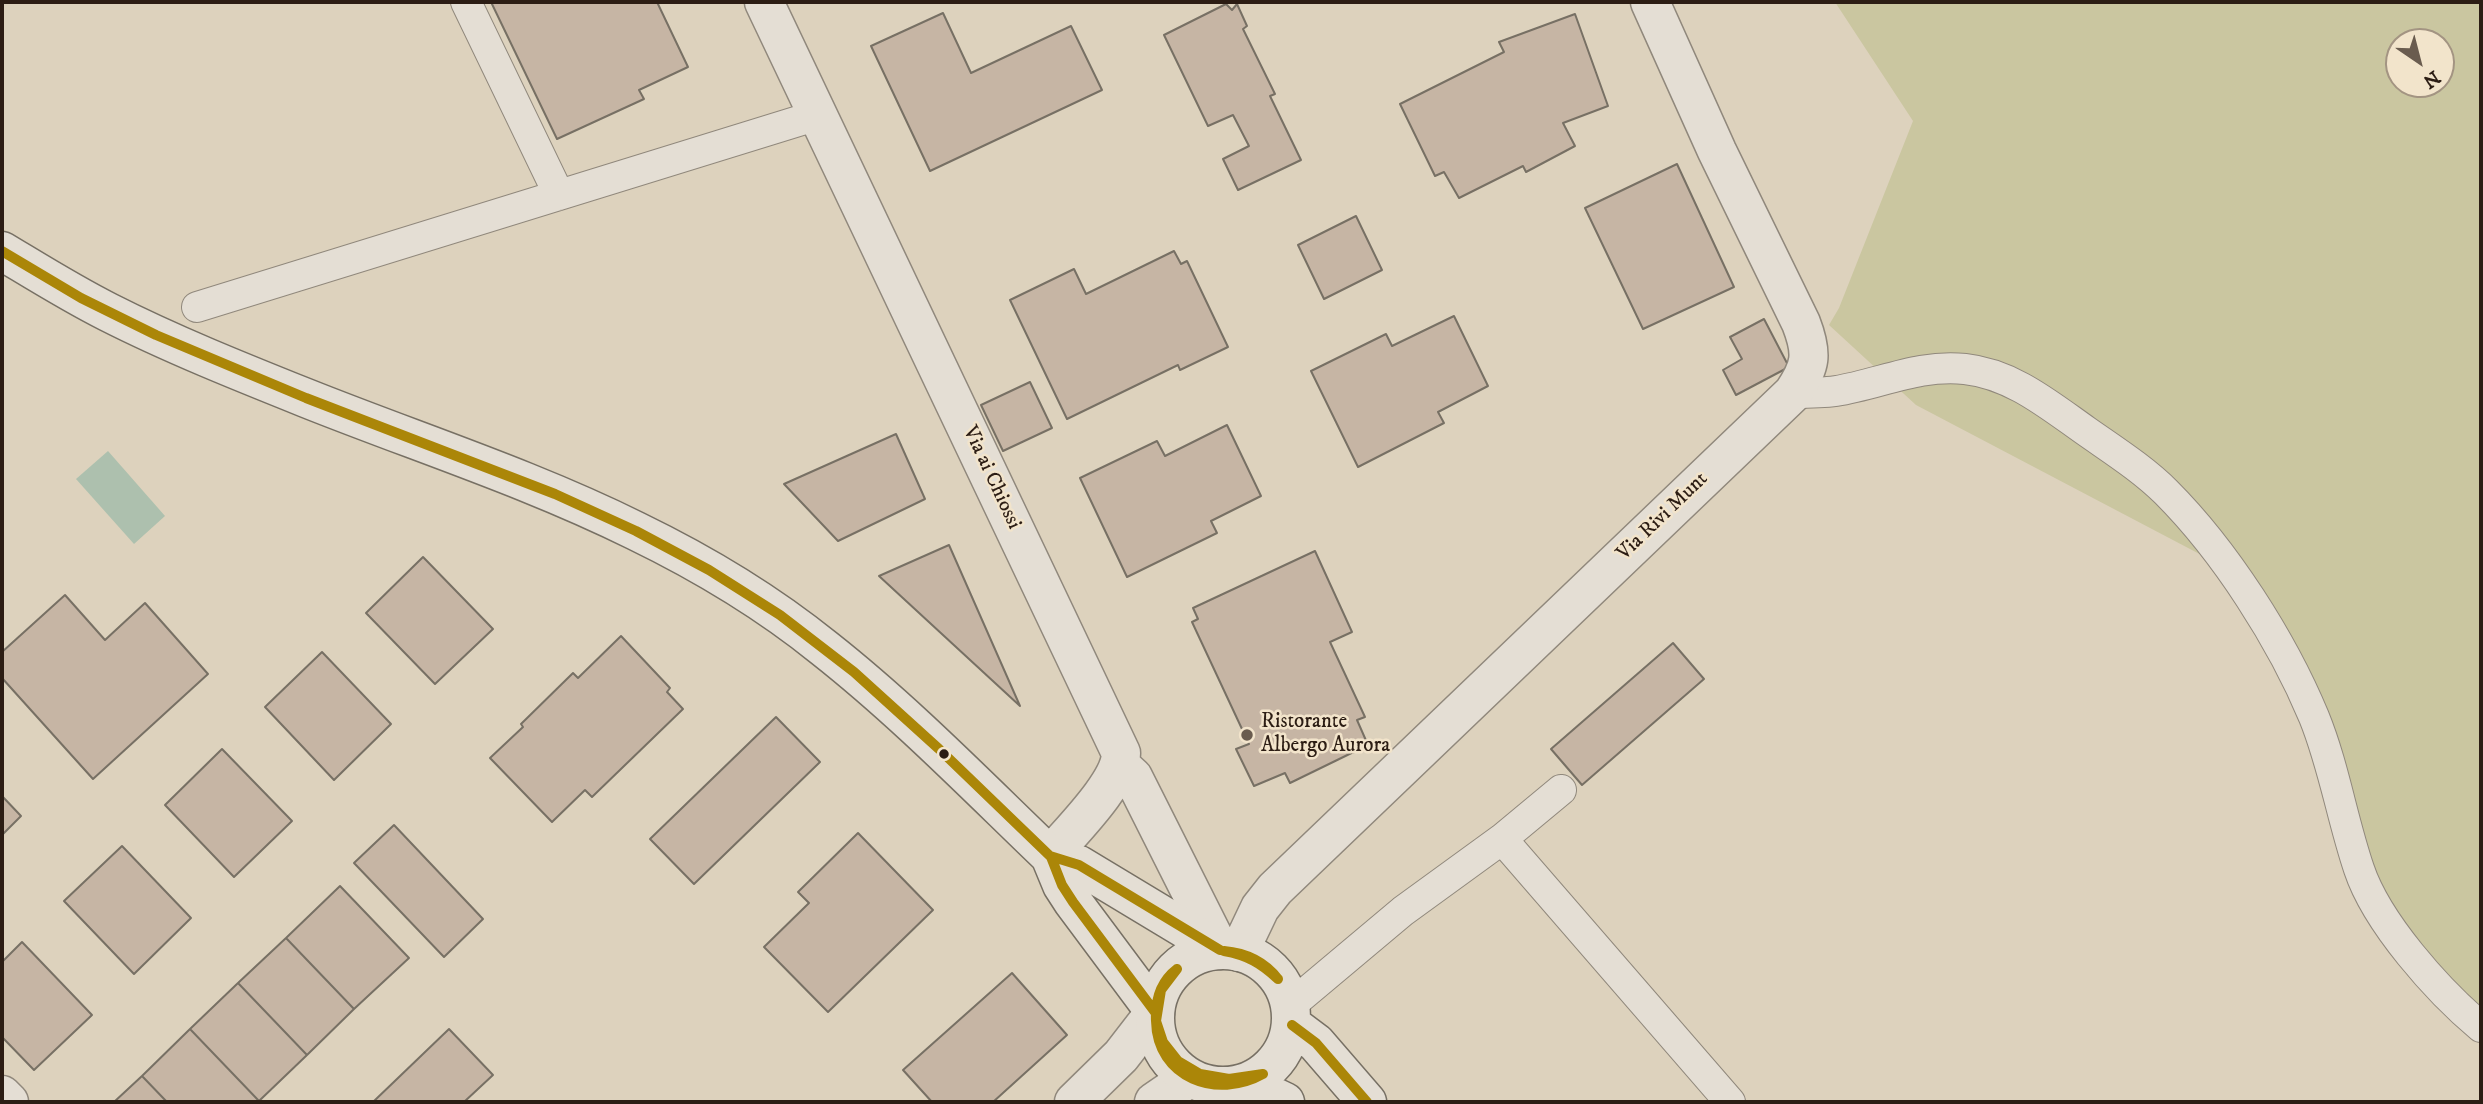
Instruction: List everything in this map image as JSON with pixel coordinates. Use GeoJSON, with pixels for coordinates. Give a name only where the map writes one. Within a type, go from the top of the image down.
{"type":"FeatureCollection","features":[{"type":"Feature","properties":{"kind":"street","name":"Via ai Chiossi"},"geometry":{"type":"LineString","coordinates":[[764,2],[1115,740],[1121,754],[1121,766],[1133,777],[1230,951]]}},
{"type":"Feature","properties":{"kind":"street","name":"Via Rivi Munt"},"geometry":{"type":"LineString","coordinates":[[1230,951],[1275,889],[1793,393],[1805,376],[1809,362],[1807,338],[1717,151],[1650,2]]}},
{"type":"Feature","properties":{"kind":"street"},"geometry":{"type":"LineString","coordinates":[[2,251],[109,313],[306,398],[452,452],[636,531],[715,574],[783,618],[823,647],[915,727],[1050,856],[1062,885],[1073,902],[1155,1012]]}},
{"type":"Feature","properties":{"kind":"street"},"geometry":{"type":"LineString","coordinates":[[1050,856],[1106,790],[1121,766]]}},
{"type":"Feature","properties":{"kind":"street"},"geometry":{"type":"LineString","coordinates":[[1050,856],[1079,865],[1230,951],[1257,958],[1284,986],[1291,1015],[1287,1043],[1277,1060],[1263,1074],[1245,1083],[1227,1087],[1207,1085],[1189,1078],[1174,1066],[1162,1050],[1156,1032],[1155,1012],[1159,993],[1183,963],[1201,954],[1230,951]]}},
{"type":"Feature","properties":{"kind":"street"},"geometry":{"type":"LineString","coordinates":[[1074,1102],[1121,1056],[1155,1012]]}},
{"type":"Feature","properties":{"kind":"street"},"geometry":{"type":"LineString","coordinates":[[1291,1015],[1367,1102]]}},
{"type":"Feature","properties":{"kind":"street"},"geometry":{"type":"LineString","coordinates":[[1154,1102],[1189,1078]]}},
{"type":"Feature","properties":{"kind":"street"},"geometry":{"type":"LineString","coordinates":[[1245,1083],[1285,1102]]}},
{"type":"Feature","properties":{"kind":"street"},"geometry":{"type":"LineString","coordinates":[[2,1095],[9,1102]]}},
{"type":"Feature","properties":{"kind":"lane"},"geometry":{"type":"LineString","coordinates":[[466,2],[559,195]]}},
{"type":"Feature","properties":{"kind":"lane"},"geometry":{"type":"LineString","coordinates":[[197,307],[818,115]]}},
{"type":"Feature","properties":{"kind":"lane"},"geometry":{"type":"LineString","coordinates":[[1793,393],[1835,391],[1906,372],[1940,367],[1997,375],[2028,390],[2165,490],[2246,591],[2291,668],[2314,718],[2359,870],[2369,892],[2397,937],[2459,1009],[2481,1027]]}},
{"type":"Feature","properties":{"kind":"lane"},"geometry":{"type":"LineString","coordinates":[[1291,1015],[1403,911],[1502,839],[1561,790]]}},
{"type":"Feature","properties":{"kind":"lane"},"geometry":{"type":"LineString","coordinates":[[1502,839],[1730,1102]]}},
{"type":"Feature","properties":{"kind":"shaded area"},"geometry":{"type":"Polygon","coordinates":[[[1835,2],[2481,2],[2481,1006],[2453,1003],[2358,883],[2334,733],[2249,580],[1916,405],[1829,325],[1839,308],[1913,121],[1835,2]]]}},
{"type":"Feature","properties":{"kind":"shaded area"},"geometry":{"type":"Polygon","coordinates":[[[108,451],[165,516],[134,544],[76,479],[108,451]]]}},
{"type":"Feature","properties":{"kind":"building"},"geometry":{"type":"Polygon","coordinates":[[[491,2],[657,2],[688,67],[639,90],[644,99],[557,139],[491,2]]]}},
{"type":"Feature","properties":{"kind":"building"},"geometry":{"type":"Polygon","coordinates":[[[1226,4],[1232,10],[1237,4],[1247,26],[1243,29],[1275,94],[1270,96],[1301,160],[1238,190],[1223,159],[1249,146],[1233,115],[1208,126],[1164,35],[1226,4]]]}},
{"type":"Feature","properties":{"kind":"building"},"geometry":{"type":"Polygon","coordinates":[[[943,13],[971,73],[1071,26],[1102,90],[930,171],[871,46],[943,13]]]}},
{"type":"Feature","properties":{"kind":"building"},"geometry":{"type":"Polygon","coordinates":[[[1575,14],[1608,106],[1563,123],[1575,146],[1526,172],[1523,166],[1459,198],[1444,172],[1435,176],[1400,104],[1504,52],[1499,42],[1575,14]]]}},
{"type":"Feature","properties":{"kind":"building"},"geometry":{"type":"Polygon","coordinates":[[[1677,164],[1734,287],[1643,329],[1585,208],[1677,164]]]}},
{"type":"Feature","properties":{"kind":"building"},"geometry":{"type":"Polygon","coordinates":[[[1356,216],[1382,270],[1324,299],[1298,245],[1356,216]]]}},
{"type":"Feature","properties":{"kind":"building"},"geometry":{"type":"Polygon","coordinates":[[[1174,251],[1181,264],[1187,261],[1228,347],[1180,370],[1178,365],[1067,419],[1010,300],[1074,269],[1086,294],[1174,251]]]}},
{"type":"Feature","properties":{"kind":"building"},"geometry":{"type":"Polygon","coordinates":[[[1454,316],[1488,386],[1438,412],[1444,423],[1358,467],[1311,371],[1386,334],[1392,346],[1454,316]]]}},
{"type":"Feature","properties":{"kind":"building"},"geometry":{"type":"Polygon","coordinates":[[[1764,319],[1789,367],[1736,395],[1723,370],[1742,359],[1730,337],[1764,319]]]}},
{"type":"Feature","properties":{"kind":"building"},"geometry":{"type":"Polygon","coordinates":[[[1030,382],[1052,428],[1003,451],[981,405],[1030,382]]]}},
{"type":"Feature","properties":{"kind":"building"},"geometry":{"type":"Polygon","coordinates":[[[1227,425],[1261,496],[1211,521],[1217,533],[1127,577],[1080,478],[1157,441],[1165,456],[1227,425]]]}},
{"type":"Feature","properties":{"kind":"building"},"geometry":{"type":"Polygon","coordinates":[[[896,434],[925,499],[838,541],[784,484],[896,434]]]}},
{"type":"Feature","properties":{"kind":"building"},"geometry":{"type":"Polygon","coordinates":[[[949,545],[1020,706],[879,576],[949,545]]]}},
{"type":"Feature","properties":{"kind":"building"},"geometry":{"type":"Polygon","coordinates":[[[1315,551],[1352,632],[1330,642],[1365,717],[1357,720],[1368,745],[1290,783],[1285,773],[1254,786],[1236,749],[1249,744],[1192,622],[1198,619],[1193,608],[1315,551]]]}},
{"type":"Feature","properties":{"kind":"building"},"geometry":{"type":"Polygon","coordinates":[[[423,557],[493,629],[435,684],[366,613],[423,557]]]}},
{"type":"Feature","properties":{"kind":"building"},"geometry":{"type":"Polygon","coordinates":[[[65,595],[105,640],[145,603],[208,674],[93,779],[2,678],[2,652],[65,595]]]}},
{"type":"Feature","properties":{"kind":"building"},"geometry":{"type":"Polygon","coordinates":[[[621,636],[670,688],[667,692],[683,709],[592,797],[585,790],[552,822],[490,758],[573,673],[578,678],[621,636]]]}},
{"type":"Feature","properties":{"kind":"building"},"geometry":{"type":"Polygon","coordinates":[[[1673,643],[1704,679],[1582,785],[1551,749],[1673,643]]]}},
{"type":"Feature","properties":{"kind":"building"},"geometry":{"type":"Polygon","coordinates":[[[322,652],[391,724],[334,780],[265,707],[322,652]]]}},
{"type":"Feature","properties":{"kind":"building"},"geometry":{"type":"Polygon","coordinates":[[[776,717],[820,762],[694,884],[650,839],[776,717]]]}},
{"type":"Feature","properties":{"kind":"building"},"geometry":{"type":"Polygon","coordinates":[[[222,749],[292,821],[234,877],[165,805],[222,749]]]}},
{"type":"Feature","properties":{"kind":"building"},"geometry":{"type":"Polygon","coordinates":[[[2,796],[21,816],[2,835],[2,796]]]}},
{"type":"Feature","properties":{"kind":"building"},"geometry":{"type":"Polygon","coordinates":[[[394,825],[483,919],[444,957],[354,863],[394,825]]]}},
{"type":"Feature","properties":{"kind":"building"},"geometry":{"type":"Polygon","coordinates":[[[858,833],[933,910],[828,1012],[764,947],[809,903],[798,892],[858,833]]]}},
{"type":"Feature","properties":{"kind":"building"},"geometry":{"type":"Polygon","coordinates":[[[122,846],[191,918],[134,974],[64,901],[122,846]]]}},
{"type":"Feature","properties":{"kind":"building"},"geometry":{"type":"Polygon","coordinates":[[[340,886],[409,958],[354,1009],[286,938],[340,886]]]}},
{"type":"Feature","properties":{"kind":"building"},"geometry":{"type":"Polygon","coordinates":[[[286,938],[354,1009],[307,1055],[238,983],[286,938]]]}},
{"type":"Feature","properties":{"kind":"building"},"geometry":{"type":"Polygon","coordinates":[[[22,942],[92,1015],[34,1070],[2,1037],[2,962],[22,942]]]}},
{"type":"Feature","properties":{"kind":"building"},"geometry":{"type":"Polygon","coordinates":[[[1012,973],[1067,1035],[993,1102],[932,1102],[903,1070],[1012,973]]]}},
{"type":"Feature","properties":{"kind":"building"},"geometry":{"type":"Polygon","coordinates":[[[238,983],[307,1055],[259,1101],[190,1029],[238,983]]]}},
{"type":"Feature","properties":{"kind":"building"},"geometry":{"type":"Polygon","coordinates":[[[190,1029],[259,1101],[167,1102],[142,1076],[190,1029]]]}},
{"type":"Feature","properties":{"kind":"building"},"geometry":{"type":"Polygon","coordinates":[[[449,1029],[493,1075],[464,1102],[373,1102],[449,1029]]]}},
{"type":"Feature","properties":{"kind":"building"},"geometry":{"type":"Polygon","coordinates":[[[142,1076],[167,1102],[114,1102],[142,1076]]]}},
{"type":"Feature","properties":{"kind":"transit line"},"geometry":{"type":"LineString","coordinates":[[2,251],[81,298],[156,335],[306,398],[555,494],[636,531],[709,570],[780,615],[854,672],[1050,856],[1079,865],[1220,950]]}},
{"type":"Feature","properties":{"kind":"transit line"},"geometry":{"type":"LineString","coordinates":[[1051,857],[1062,885],[1073,902],[1155,1012]]}},
{"type":"Feature","properties":{"kind":"transit line"},"geometry":{"type":"LineString","coordinates":[[1224,951],[1254,959],[1267,967],[1278,979]]}},
{"type":"Feature","properties":{"kind":"transit line"},"geometry":{"type":"LineString","coordinates":[[1224,951],[1253,960],[1278,979]]}},
{"type":"Feature","properties":{"kind":"transit line"},"geometry":{"type":"LineString","coordinates":[[1156,1021],[1160,992],[1166,980],[1177,969]]}},
{"type":"Feature","properties":{"kind":"transit line"},"geometry":{"type":"LineString","coordinates":[[1156,1021],[1161,990],[1177,969]]}},
{"type":"Feature","properties":{"kind":"transit line"},"geometry":{"type":"LineString","coordinates":[[1156,1021],[1163,1042],[1178,1061],[1200,1074],[1229,1079],[1263,1074]]}},
{"type":"Feature","properties":{"kind":"transit line"},"geometry":{"type":"LineString","coordinates":[[1156,1021],[1159,1041],[1167,1057],[1178,1070],[1193,1079],[1209,1084],[1227,1085],[1245,1082],[1263,1074]]}},
{"type":"Feature","properties":{"kind":"transit line"},"geometry":{"type":"LineString","coordinates":[[1292,1025],[1316,1043],[1367,1102]]}},
{"type":"Feature","properties":{"kind":"place","name":"Ristorante Albergo Aurora"},"geometry":{"type":"Point","coordinates":[1247,735]}}]}
